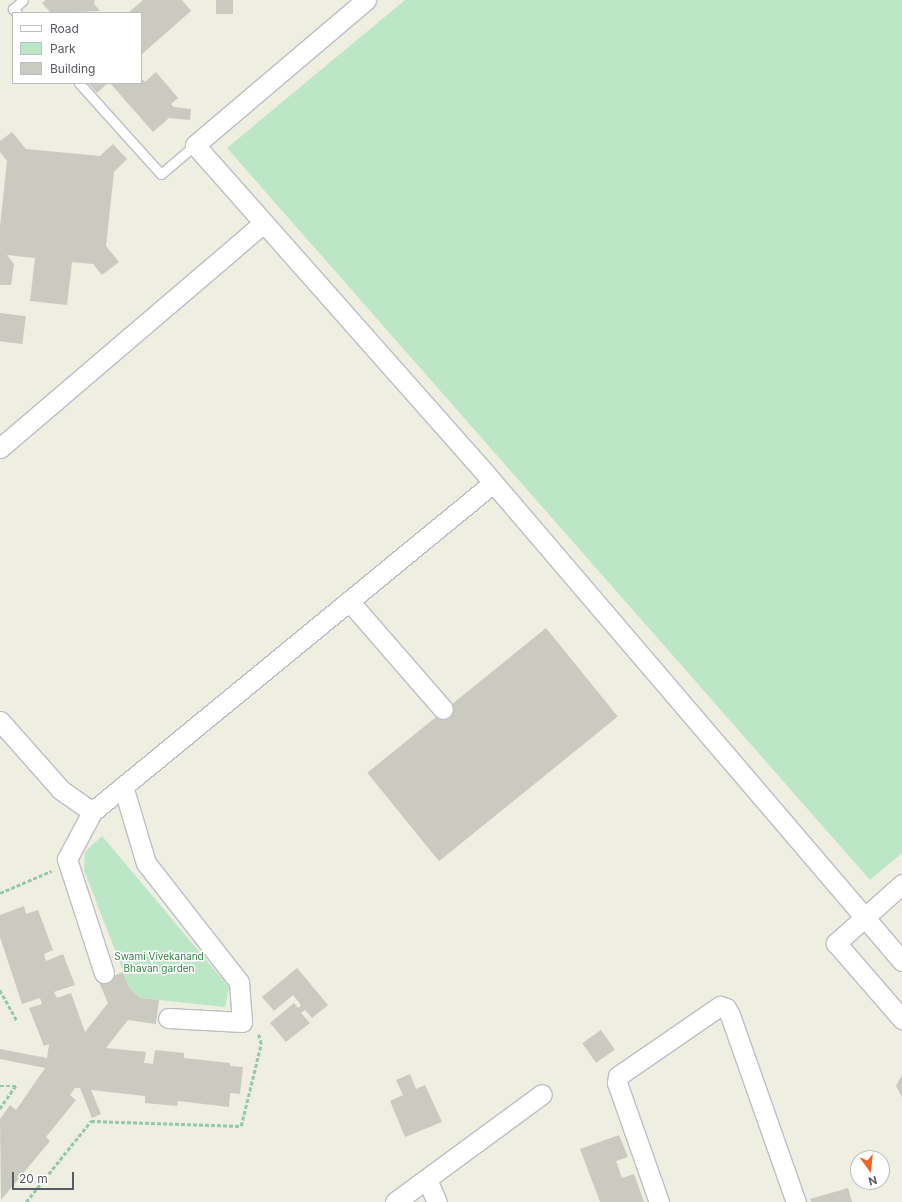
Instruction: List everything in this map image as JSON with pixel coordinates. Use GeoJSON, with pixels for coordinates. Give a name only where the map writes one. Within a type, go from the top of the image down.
{"type":"FeatureCollection","features":[{"type":"Feature","properties":{"kind":"street"},"geometry":{"type":"LineString","coordinates":[[366,0],[195,145],[493,483],[902,960]]}},
{"type":"Feature","properties":{"kind":"street"},"geometry":{"type":"LineString","coordinates":[[0,448],[263,223]]}},
{"type":"Feature","properties":{"kind":"street"},"geometry":{"type":"LineString","coordinates":[[104,973],[67,859],[92,812],[493,483]]}},
{"type":"Feature","properties":{"kind":"street"},"geometry":{"type":"LineString","coordinates":[[349,601],[442,709]]}},
{"type":"Feature","properties":{"kind":"street"},"geometry":{"type":"LineString","coordinates":[[0,720],[62,790],[92,812]]}},
{"type":"Feature","properties":{"kind":"street"},"geometry":{"type":"LineString","coordinates":[[123,786],[146,863],[239,982],[242,1022],[168,1018]]}},
{"type":"Feature","properties":{"kind":"street"},"geometry":{"type":"LineString","coordinates":[[902,884],[836,943],[902,1018]]}},
{"type":"Feature","properties":{"kind":"street"},"geometry":{"type":"LineString","coordinates":[[659,1202],[617,1083],[618,1076],[720,1006],[726,1008],[730,1015],[796,1202]]}},
{"type":"Feature","properties":{"kind":"street"},"geometry":{"type":"LineString","coordinates":[[396,1202],[542,1094]]}},
{"type":"Feature","properties":{"kind":"street"},"geometry":{"type":"LineString","coordinates":[[427,1179],[437,1202]]}},
{"type":"Feature","properties":{"kind":"lane"},"geometry":{"type":"LineString","coordinates":[[16,12],[13,9],[23,0]]}},
{"type":"Feature","properties":{"kind":"lane"},"geometry":{"type":"LineString","coordinates":[[80,84],[161,174],[195,145]]}},
{"type":"Feature","properties":{"kind":"path"},"geometry":{"type":"LineString","coordinates":[[0,893],[68,864]]}},
{"type":"Feature","properties":{"kind":"path"},"geometry":{"type":"LineString","coordinates":[[0,990],[17,1021]]}},
{"type":"Feature","properties":{"kind":"path"},"geometry":{"type":"LineString","coordinates":[[26,1202],[91,1121],[240,1126],[261,1044],[256,1028],[242,1022]]}},
{"type":"Feature","properties":{"kind":"path"},"geometry":{"type":"LineString","coordinates":[[0,1086],[16,1086],[0,1109]]}},
{"type":"Feature","properties":{"kind":"green space"},"geometry":{"type":"Polygon","coordinates":[[[405,0],[902,0],[902,853],[870,880],[227,148],[405,0]]]}},
{"type":"Feature","properties":{"kind":"green space","name":"Swami Vivekanand Bhavan garden"},"geometry":{"type":"Polygon","coordinates":[[[102,836],[229,987],[225,1007],[141,998],[130,989],[84,870],[85,852],[102,836]]]}},
{"type":"Feature","properties":{"kind":"building"},"geometry":{"type":"Polygon","coordinates":[[[46,0],[95,0],[94,4],[100,11],[50,12],[42,3],[46,0]]]}},
{"type":"Feature","properties":{"kind":"building"},"geometry":{"type":"Polygon","coordinates":[[[143,0],[182,0],[191,11],[142,54],[142,12],[129,12],[143,0]]]}},
{"type":"Feature","properties":{"kind":"building"},"geometry":{"type":"Polygon","coordinates":[[[216,0],[233,0],[233,14],[216,14],[216,0]]]}},
{"type":"Feature","properties":{"kind":"building"},"geometry":{"type":"Polygon","coordinates":[[[156,72],[178,98],[171,104],[174,107],[191,109],[190,120],[169,118],[153,132],[111,84],[142,84],[142,79],[145,82],[156,72]]]}},
{"type":"Feature","properties":{"kind":"building"},"geometry":{"type":"Polygon","coordinates":[[[89,84],[107,84],[97,93],[89,84]]]}},
{"type":"Feature","properties":{"kind":"building"},"geometry":{"type":"Polygon","coordinates":[[[12,132],[26,149],[100,156],[113,144],[127,159],[114,172],[106,246],[119,262],[102,275],[93,264],[72,262],[67,305],[30,301],[35,258],[7,255],[14,264],[11,285],[0,285],[0,226],[7,161],[0,152],[0,141],[12,132]]]}},
{"type":"Feature","properties":{"kind":"building"},"geometry":{"type":"Polygon","coordinates":[[[0,313],[26,316],[22,344],[0,341],[0,313]]]}},
{"type":"Feature","properties":{"kind":"building"},"geometry":{"type":"Polygon","coordinates":[[[546,628],[618,717],[439,861],[367,773],[546,628]]]}},
{"type":"Feature","properties":{"kind":"building"},"geometry":{"type":"Polygon","coordinates":[[[24,906],[26,914],[38,910],[53,950],[44,954],[46,961],[63,954],[75,985],[54,992],[57,998],[71,993],[85,1032],[108,1003],[99,982],[123,972],[130,989],[141,998],[159,1000],[156,1024],[128,1020],[106,1048],[146,1052],[144,1063],[153,1064],[155,1050],[184,1053],[184,1058],[230,1063],[230,1066],[243,1067],[240,1094],[230,1093],[229,1107],[178,1101],[177,1106],[145,1103],[145,1096],[91,1090],[101,1114],[92,1118],[80,1088],[75,1088],[70,1095],[76,1100],[46,1137],[50,1141],[1,1200],[0,1119],[10,1105],[16,1110],[45,1068],[0,1059],[0,1049],[47,1058],[49,1044],[44,1046],[29,1008],[42,1004],[40,998],[22,1004],[0,937],[0,915],[24,906]]]}},
{"type":"Feature","properties":{"kind":"building"},"geometry":{"type":"Polygon","coordinates":[[[297,968],[328,1005],[312,1018],[305,1010],[301,1013],[310,1023],[286,1042],[270,1023],[294,1003],[298,1008],[301,1005],[293,995],[274,1011],[262,997],[297,968]]]}},
{"type":"Feature","properties":{"kind":"building"},"geometry":{"type":"Polygon","coordinates":[[[601,1030],[615,1050],[596,1063],[582,1043],[601,1030]]]}},
{"type":"Feature","properties":{"kind":"building"},"geometry":{"type":"Polygon","coordinates":[[[410,1074],[416,1089],[425,1085],[442,1122],[405,1137],[390,1101],[403,1095],[396,1080],[410,1074]]]}},
{"type":"Feature","properties":{"kind":"building"},"geometry":{"type":"Polygon","coordinates":[[[902,1075],[902,1097],[896,1086],[902,1075]]]}},
{"type":"Feature","properties":{"kind":"building"},"geometry":{"type":"Polygon","coordinates":[[[619,1135],[628,1157],[616,1161],[622,1178],[634,1174],[644,1202],[600,1202],[580,1149],[619,1135]]]}},
{"type":"Feature","properties":{"kind":"building"},"geometry":{"type":"Polygon","coordinates":[[[848,1188],[852,1202],[811,1202],[810,1199],[848,1188]]]}}]}
